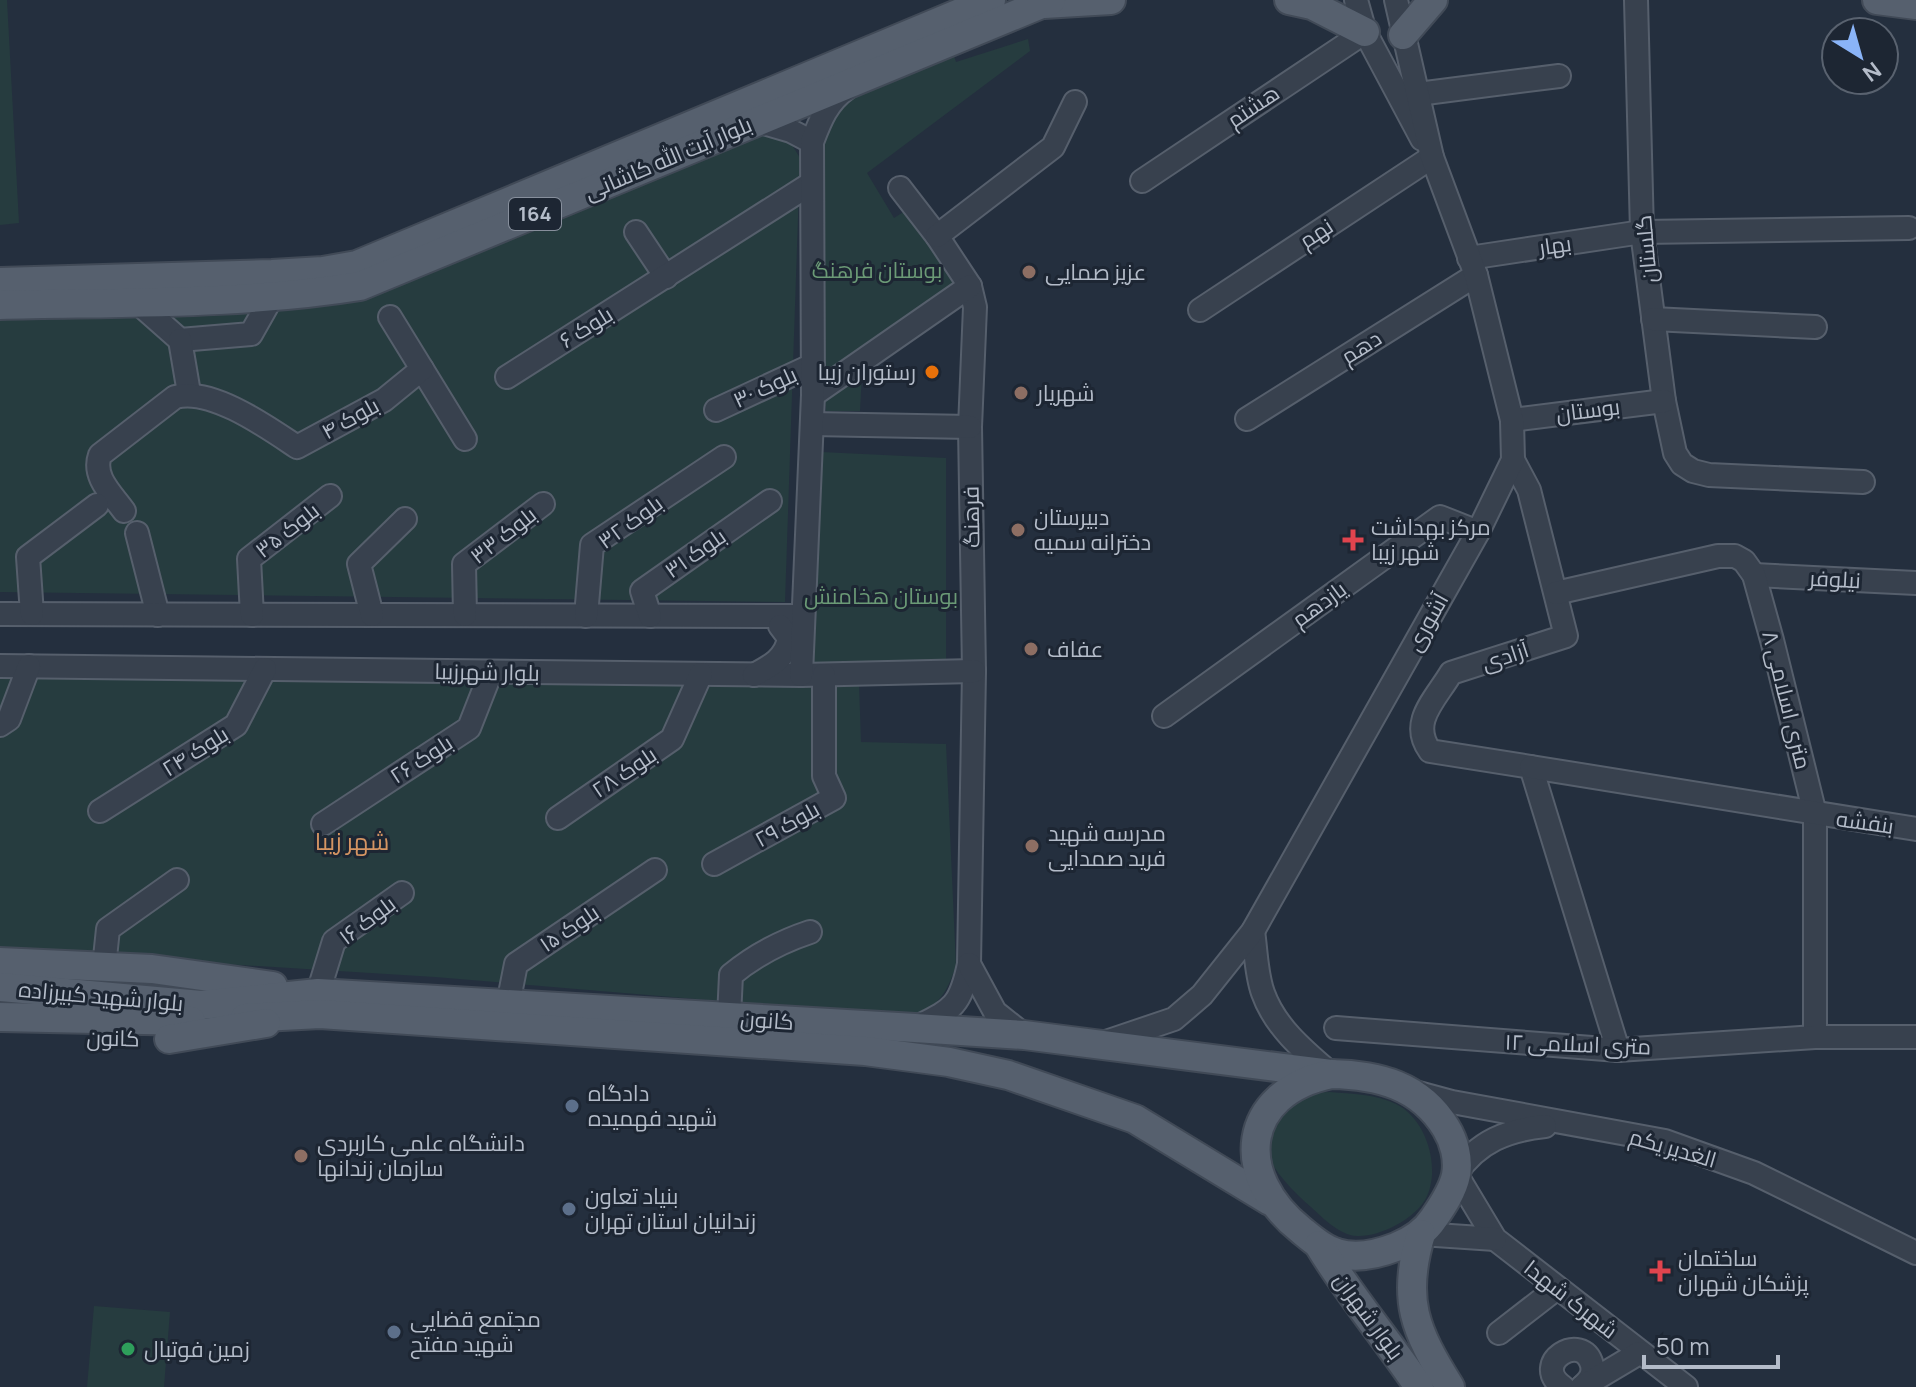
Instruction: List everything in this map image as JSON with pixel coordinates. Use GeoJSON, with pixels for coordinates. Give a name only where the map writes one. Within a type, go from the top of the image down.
{"type":"FeatureCollection","features":[{"type":"Feature","properties":{"kind":"main road","name":"بلوار آیت الله کاشانی"},"geometry":{"type":"LineString","coordinates":[[0,282],[272,274],[357,265],[991,0]]}},
{"type":"Feature","properties":{"kind":"main road","name":"164"},"geometry":{"type":"LineString","coordinates":[[1047,2],[1111,0]]}},
{"type":"Feature","properties":{"kind":"main road"},"geometry":{"type":"LineString","coordinates":[[1289,0],[1312,5],[1365,32]]}},
{"type":"Feature","properties":{"kind":"main road"},"geometry":{"type":"LineString","coordinates":[[1403,35],[1433,0]]}},
{"type":"Feature","properties":{"kind":"main road"},"geometry":{"type":"LineString","coordinates":[[1877,0],[1916,5]]}},
{"type":"Feature","properties":{"kind":"main road","name":"بلوار آیت الله کاشانی"},"geometry":{"type":"LineString","coordinates":[[0,305],[273,295],[360,286],[1047,2]]}},
{"type":"Feature","properties":{"kind":"main road"},"geometry":{"type":"LineString","coordinates":[[0,962],[152,969],[319,1003]]}},
{"type":"Feature","properties":{"kind":"main road","name":"بلوار شهید کبیرزاده"},"geometry":{"type":"LineString","coordinates":[[0,987],[199,1013]]}},
{"type":"Feature","properties":{"kind":"main road","name":"کانون"},"geometry":{"type":"LineString","coordinates":[[199,1013],[319,1003],[508,1004],[729,1017],[780,1034]]}},
{"type":"Feature","properties":{"kind":"main road","name":"کانون"},"geometry":{"type":"LineString","coordinates":[[0,1035],[176,1039],[319,1003],[846,1037],[915,1028],[1024,1035],[1331,1074]]}},
{"type":"Feature","properties":{"kind":"main road","name":"بلوار شهید کبیرزاده"},"geometry":{"type":"LineString","coordinates":[[0,1017],[199,1013]]}},
{"type":"Feature","properties":{"kind":"main road","name":"کانون"},"geometry":{"type":"LineString","coordinates":[[846,1037],[1008,1075],[1135,1119],[1270,1201]]}},
{"type":"Feature","properties":{"kind":"main road"},"geometry":{"type":"LineString","coordinates":[[1331,1074],[1361,1075],[1413,1091],[1430,1106],[1450,1135],[1456,1174],[1449,1194],[1421,1234],[1373,1254],[1346,1255],[1319,1245],[1281,1214],[1270,1201],[1255,1154],[1255,1141],[1266,1113],[1277,1097],[1311,1078],[1331,1074]]}},
{"type":"Feature","properties":{"kind":"main road","name":"بلوار شهران"},"geometry":{"type":"LineString","coordinates":[[1421,1234],[1410,1286],[1412,1310],[1422,1336],[1450,1387]]}},
{"type":"Feature","properties":{"kind":"main road","name":"بلوار شهران"},"geometry":{"type":"LineString","coordinates":[[1319,1245],[1346,1289],[1384,1335],[1419,1387]]}},
{"type":"Feature","properties":{"kind":"main road"},"geometry":{"type":"LineString","coordinates":[[1410,1286],[1429,1326],[1472,1387]]}},
{"type":"Feature","properties":{"kind":"main road"},"geometry":{"type":"LineString","coordinates":[[1346,1289],[1374,1349],[1398,1387]]}},
{"type":"Feature","properties":{"kind":"street"},"geometry":{"type":"LineString","coordinates":[[1356,0],[1365,32],[1432,157]]}},
{"type":"Feature","properties":{"kind":"street"},"geometry":{"type":"LineString","coordinates":[[1396,0],[1432,157]]}},
{"type":"Feature","properties":{"kind":"street","name":"گلستان"},"geometry":{"type":"LineString","coordinates":[[1636,0],[1642,232],[1664,401],[1675,453],[1682,464],[1709,475],[1863,482]]}},
{"type":"Feature","properties":{"kind":"street","name":"هشتم"},"geometry":{"type":"LineString","coordinates":[[1142,181],[1365,32]]}},
{"type":"Feature","properties":{"kind":"street"},"geometry":{"type":"LineString","coordinates":[[812,675],[802,616],[813,395],[812,142],[824,112],[837,95],[864,76]]}},
{"type":"Feature","properties":{"kind":"street"},"geometry":{"type":"LineString","coordinates":[[1418,94],[1559,76]]}},
{"type":"Feature","properties":{"kind":"street"},"geometry":{"type":"LineString","coordinates":[[937,236],[1053,147],[1075,102]]}},
{"type":"Feature","properties":{"kind":"street"},"geometry":{"type":"LineString","coordinates":[[757,121],[791,131],[812,142]]}},
{"type":"Feature","properties":{"kind":"street","name":"آشوری"},"geometry":{"type":"LineString","coordinates":[[1098,1044],[1174,1019],[1202,995],[1253,931],[1478,532],[1513,460],[1512,420],[1472,267],[1432,157]]}},
{"type":"Feature","properties":{"kind":"street","name":"نهم"},"geometry":{"type":"LineString","coordinates":[[1200,310],[1432,157]]}},
{"type":"Feature","properties":{"kind":"street","name":"بلوک ۶"},"geometry":{"type":"LineString","coordinates":[[507,377],[812,183]]}},
{"type":"Feature","properties":{"kind":"street","name":"فرهنگ"},"geometry":{"type":"LineString","coordinates":[[900,188],[970,286],[975,307],[970,427],[974,671],[969,964]]}},
{"type":"Feature","properties":{"kind":"street","name":"بهار"},"geometry":{"type":"LineString","coordinates":[[1472,267],[1642,232],[1909,228]]}},
{"type":"Feature","properties":{"kind":"street"},"geometry":{"type":"LineString","coordinates":[[636,232],[666,277]]}},
{"type":"Feature","properties":{"kind":"street","name":"دهم"},"geometry":{"type":"LineString","coordinates":[[1247,419],[1472,267]]}},
{"type":"Feature","properties":{"kind":"street"},"geometry":{"type":"LineString","coordinates":[[813,395],[970,286]]}},
{"type":"Feature","properties":{"kind":"street"},"geometry":{"type":"LineString","coordinates":[[180,340],[251,334],[273,295]]}},
{"type":"Feature","properties":{"kind":"street"},"geometry":{"type":"LineString","coordinates":[[124,511],[99,476],[96,466],[100,455],[175,397],[189,393],[180,340],[137,302]]}},
{"type":"Feature","properties":{"kind":"street"},"geometry":{"type":"LineString","coordinates":[[390,317],[465,439]]}},
{"type":"Feature","properties":{"kind":"street"},"geometry":{"type":"LineString","coordinates":[[1653,319],[1815,327]]}},
{"type":"Feature","properties":{"kind":"street","name":"بلوک ۳۰"},"geometry":{"type":"LineString","coordinates":[[716,410],[813,365]]}},
{"type":"Feature","properties":{"kind":"street","name":"بلوک ۴"},"geometry":{"type":"LineString","coordinates":[[189,393],[251,416],[297,447],[384,400],[422,369]]}},
{"type":"Feature","properties":{"kind":"street","name":"بوستان"},"geometry":{"type":"LineString","coordinates":[[1512,420],[1664,401]]}},
{"type":"Feature","properties":{"kind":"street"},"geometry":{"type":"LineString","coordinates":[[812,424],[970,427]]}},
{"type":"Feature","properties":{"kind":"street","name":"بلوک ۳۲"},"geometry":{"type":"LineString","coordinates":[[586,616],[592,545],[724,457]]}},
{"type":"Feature","properties":{"kind":"street","name":"آزادی"},"geometry":{"type":"LineString","coordinates":[[1513,460],[1529,490],[1566,636],[1451,673],[1421,722],[1421,738],[1430,751],[1815,814]]}},
{"type":"Feature","properties":{"kind":"street","name":"بلوک ۳۵"},"geometry":{"type":"LineString","coordinates":[[252,615],[249,559],[330,496]]}},
{"type":"Feature","properties":{"kind":"street","name":"بلوک ۳۱"},"geometry":{"type":"LineString","coordinates":[[650,616],[642,591],[770,501]]}},
{"type":"Feature","properties":{"kind":"street","name":"بلوک ۳۳"},"geometry":{"type":"LineString","coordinates":[[465,615],[464,564],[543,504]]}},
{"type":"Feature","properties":{"kind":"street"},"geometry":{"type":"LineString","coordinates":[[32,614],[28,557],[97,505]]}},
{"type":"Feature","properties":{"kind":"street","name":"یازدهم"},"geometry":{"type":"LineString","coordinates":[[1164,716],[1440,517],[1478,532]]}},
{"type":"Feature","properties":{"kind":"street"},"geometry":{"type":"LineString","coordinates":[[372,615],[359,564],[405,519]]}},
{"type":"Feature","properties":{"kind":"street"},"geometry":{"type":"LineString","coordinates":[[137,533],[158,615]]}},
{"type":"Feature","properties":{"kind":"street"},"geometry":{"type":"LineString","coordinates":[[1556,593],[1718,556],[1735,556],[1744,561],[1754,575]]}},
{"type":"Feature","properties":{"kind":"street","name":"نیلوفر"},"geometry":{"type":"LineString","coordinates":[[1754,575],[1916,583]]}},
{"type":"Feature","properties":{"kind":"street","name":"۸ متری اسلامی"},"geometry":{"type":"LineString","coordinates":[[1754,575],[1815,814],[1815,1037]]}},
{"type":"Feature","properties":{"kind":"street"},"geometry":{"type":"LineString","coordinates":[[0,614],[802,616]]}},
{"type":"Feature","properties":{"kind":"street"},"geometry":{"type":"LineString","coordinates":[[753,675],[780,659],[788,650],[789,638],[783,627],[755,616]]}},
{"type":"Feature","properties":{"kind":"street","name":"بلوار شهرزیبا"},"geometry":{"type":"LineString","coordinates":[[0,666],[753,675],[974,671]]}},
{"type":"Feature","properties":{"kind":"street"},"geometry":{"type":"LineString","coordinates":[[0,725],[9,719],[29,666]]}},
{"type":"Feature","properties":{"kind":"street","name":"بلوک ۲۴"},"geometry":{"type":"LineString","coordinates":[[100,811],[236,725],[265,669]]}},
{"type":"Feature","properties":{"kind":"street","name":"بلوک ۲۶"},"geometry":{"type":"LineString","coordinates":[[323,824],[469,728],[491,672]]}},
{"type":"Feature","properties":{"kind":"street","name":"بلوک ۲۸"},"geometry":{"type":"LineString","coordinates":[[558,818],[672,739],[701,674]]}},
{"type":"Feature","properties":{"kind":"street","name":"بلوک ۲۹"},"geometry":{"type":"LineString","coordinates":[[714,864],[834,798],[824,776],[812,675]]}},
{"type":"Feature","properties":{"kind":"street"},"geometry":{"type":"LineString","coordinates":[[1531,767],[1618,1050]]}},
{"type":"Feature","properties":{"kind":"street","name":"بنفشه"},"geometry":{"type":"LineString","coordinates":[[1815,814],[1916,829]]}},
{"type":"Feature","properties":{"kind":"street","name":"بلوک ۱۵"},"geometry":{"type":"LineString","coordinates":[[508,1004],[516,964],[655,870]]}},
{"type":"Feature","properties":{"kind":"street"},"geometry":{"type":"LineString","coordinates":[[104,967],[108,929],[177,880]]}},
{"type":"Feature","properties":{"kind":"street","name":"بلوک ۱۶"},"geometry":{"type":"LineString","coordinates":[[319,1003],[334,941],[402,893]]}},
{"type":"Feature","properties":{"kind":"street"},"geometry":{"type":"LineString","coordinates":[[1253,931],[1263,993],[1273,1014],[1294,1042],[1331,1074]]}},
{"type":"Feature","properties":{"kind":"street"},"geometry":{"type":"LineString","coordinates":[[729,1017],[731,975],[753,956],[810,932]]}},
{"type":"Feature","properties":{"kind":"street"},"geometry":{"type":"LineString","coordinates":[[915,1028],[947,1012],[963,992],[969,964]]}},
{"type":"Feature","properties":{"kind":"street"},"geometry":{"type":"LineString","coordinates":[[969,964],[995,1012],[1024,1035]]}},
{"type":"Feature","properties":{"kind":"street","name":"۱۲ متری اسلامی"},"geometry":{"type":"LineString","coordinates":[[1336,1028],[1618,1050],[1815,1037],[1916,1037]]}},
{"type":"Feature","properties":{"kind":"street","name":"الغدیر یکم"},"geometry":{"type":"LineString","coordinates":[[1413,1091],[1452,1102],[1665,1141],[1754,1173],[1916,1253]]}},
{"type":"Feature","properties":{"kind":"street"},"geometry":{"type":"LineString","coordinates":[[1495,1239],[1456,1174],[1463,1164],[1500,1135],[1515,1129],[1587,1125]]}},
{"type":"Feature","properties":{"kind":"street"},"geometry":{"type":"LineString","coordinates":[[1421,1234],[1495,1239]]}},
{"type":"Feature","properties":{"kind":"street","name":"شهرک شهدا"},"geometry":{"type":"LineString","coordinates":[[1495,1239],[1686,1387]]}},
{"type":"Feature","properties":{"kind":"street"},"geometry":{"type":"LineString","coordinates":[[1499,1333],[1557,1288]]}},
{"type":"Feature","properties":{"kind":"street"},"geometry":{"type":"LineString","coordinates":[[1563,1387],[1554,1378],[1553,1365],[1560,1354],[1572,1350],[1584,1354],[1592,1364],[1591,1378],[1582,1387]]}},
{"type":"Feature","properties":{"kind":"street"},"geometry":{"type":"LineString","coordinates":[[1582,1387],[1639,1353]]}},
{"type":"Feature","properties":{"kind":"green space"},"geometry":{"type":"Polygon","coordinates":[[[0,0],[7,0],[19,223],[0,225],[0,0]]]}},
{"type":"Feature","properties":{"kind":"green space","name":"بوستان فرهنگ"},"geometry":{"type":"Polygon","coordinates":[[[1028,39],[1030,51],[867,173],[894,218],[905,211],[955,281],[831,374],[821,369],[823,138],[849,96],[952,50],[956,62],[1028,39]]]}},
{"type":"Feature","properties":{"kind":"green space"},"geometry":{"type":"Polygon","coordinates":[[[758,131],[792,145],[800,158],[785,602],[0,592],[0,317],[299,306],[758,131]]]}},
{"type":"Feature","properties":{"kind":"green space"},"geometry":{"type":"Polygon","coordinates":[[[862,373],[860,411],[826,411],[825,399],[862,373]]]}},
{"type":"Feature","properties":{"kind":"green space","name":"بوستان هخامنش"},"geometry":{"type":"Polygon","coordinates":[[[821,452],[946,458],[946,662],[814,662],[821,452]]]}},
{"type":"Feature","properties":{"kind":"green space"},"geometry":{"type":"Polygon","coordinates":[[[0,673],[859,683],[861,742],[946,744],[956,966],[941,998],[911,1017],[435,977],[0,950],[0,673]]]}},
{"type":"Feature","properties":{"kind":"green space"},"geometry":{"type":"Polygon","coordinates":[[[1304,1093],[1372,1096],[1396,1104],[1416,1121],[1428,1146],[1432,1174],[1425,1200],[1404,1220],[1375,1234],[1357,1236],[1338,1229],[1291,1188],[1265,1151],[1274,1121],[1304,1093]]]}},
{"type":"Feature","properties":{"kind":"green space","name":"زمین فوتبال"},"geometry":{"type":"Polygon","coordinates":[[[94,1306],[170,1312],[164,1387],[87,1387],[94,1306]]]}},
{"type":"Feature","properties":{"kind":"place","name":"عزیز صمایی"},"geometry":{"type":"Point","coordinates":[1029,272]}},
{"type":"Feature","properties":{"kind":"place","name":"رستوران زیبا"},"geometry":{"type":"Point","coordinates":[932,372]}},
{"type":"Feature","properties":{"kind":"place","name":"شهریار"},"geometry":{"type":"Point","coordinates":[1021,393]}},
{"type":"Feature","properties":{"kind":"place","name":"دبیرستان دخترانه سمیه"},"geometry":{"type":"Point","coordinates":[1018,530]}},
{"type":"Feature","properties":{"kind":"place","name":"مرکز بهداشت شهر زیبا"},"geometry":{"type":"Point","coordinates":[1353,540]}},
{"type":"Feature","properties":{"kind":"place","name":"عفاف"},"geometry":{"type":"Point","coordinates":[1031,649]}},
{"type":"Feature","properties":{"kind":"place","name":"مدرسه شهید فرید صمدایی"},"geometry":{"type":"Point","coordinates":[1032,846]}},
{"type":"Feature","properties":{"kind":"place","name":"دادگاه شهید فهمیده"},"geometry":{"type":"Point","coordinates":[572,1106]}},
{"type":"Feature","properties":{"kind":"place","name":"دانشگاه علمی کاربردی سازمان زندانها"},"geometry":{"type":"Point","coordinates":[301,1156]}},
{"type":"Feature","properties":{"kind":"place","name":"بنیاد تعاون زندانیان استان تهران"},"geometry":{"type":"Point","coordinates":[569,1209]}},
{"type":"Feature","properties":{"kind":"place","name":"ساختمان پزشکان شهران"},"geometry":{"type":"Point","coordinates":[1660,1271]}},
{"type":"Feature","properties":{"kind":"place","name":"مجتمع قضایی شهید مفتح"},"geometry":{"type":"Point","coordinates":[394,1332]}},
{"type":"Feature","properties":{"kind":"place","name":"زمین فوتبال"},"geometry":{"type":"Point","coordinates":[128,1349]}},
{"type":"Feature","properties":{"kind":"district","name":"شهر زیبا"},"geometry":{"type":"Point","coordinates":[352,842]}}]}
